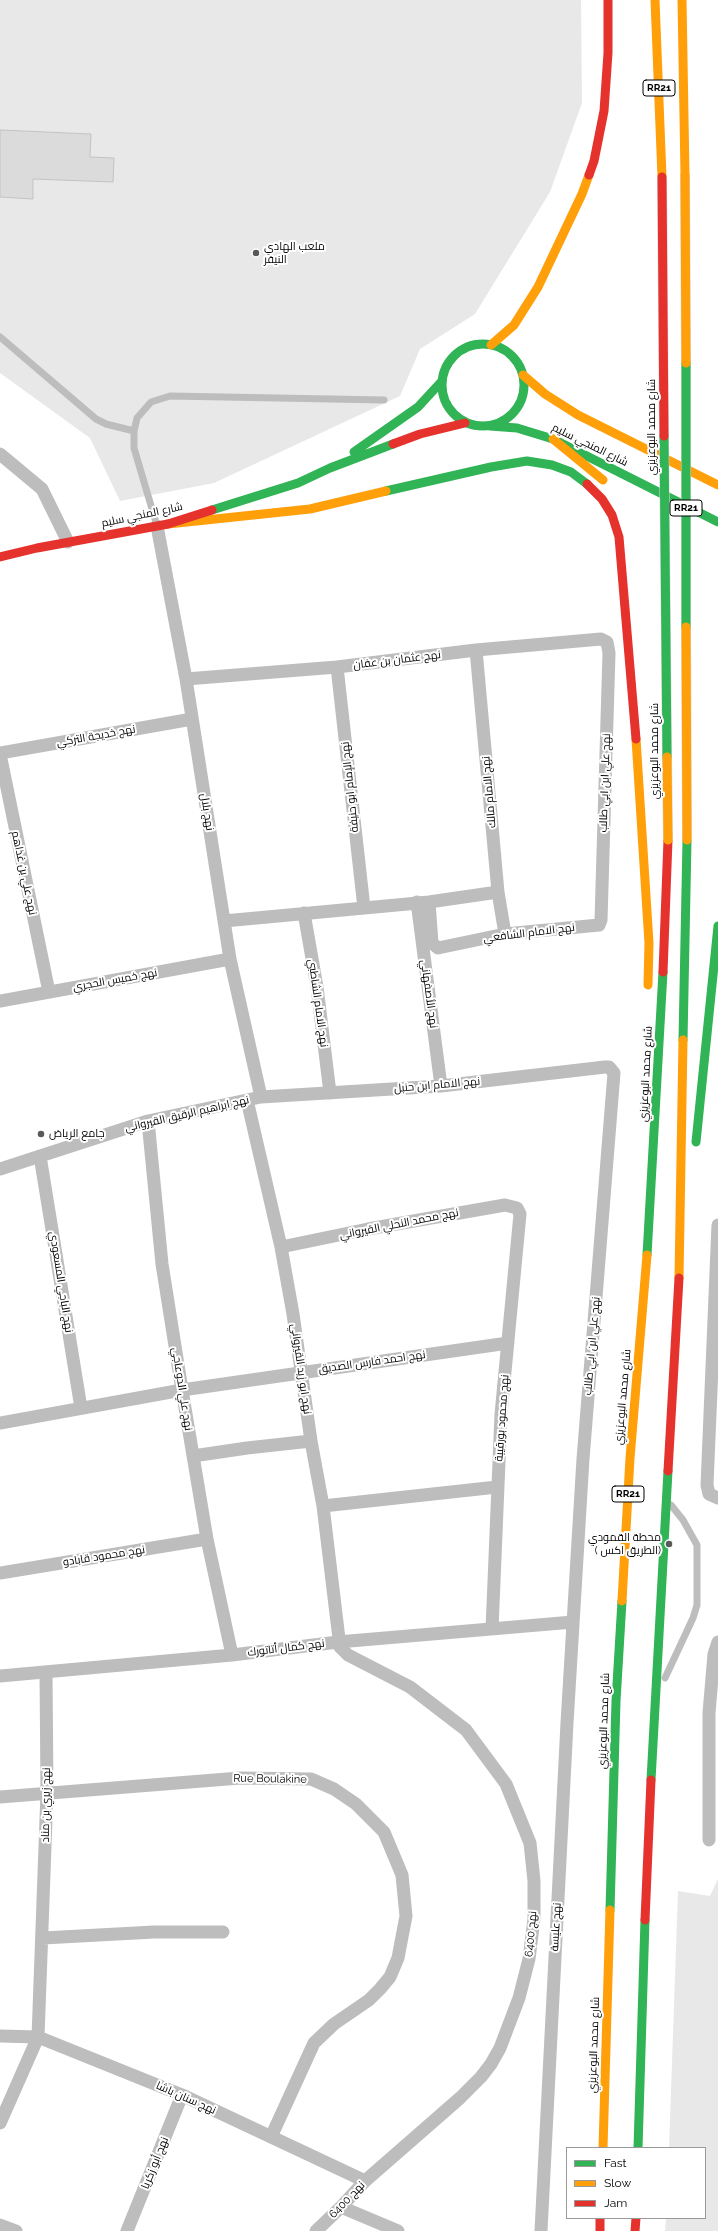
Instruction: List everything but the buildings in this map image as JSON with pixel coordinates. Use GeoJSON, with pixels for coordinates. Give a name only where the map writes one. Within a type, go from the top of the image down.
{"type":"FeatureCollection","features":[{"type":"Feature","properties":{"kind":"main road"},"geometry":{"type":"LineString","coordinates":[[491,345],[514,325],[538,287],[582,194],[594,161],[604,111],[608,53],[608,0]]}},
{"type":"Feature","properties":{"kind":"main road","name":"شارع محمد البوعزيزي"},"geometry":{"type":"LineString","coordinates":[[603,2147],[616,1701],[630,1458],[652,1194],[668,883],[662,177],[655,0]]}},
{"type":"Feature","properties":{"kind":"main road","name":"RR21"},"geometry":{"type":"LineString","coordinates":[[638,2147],[648,1840],[668,1501],[679,1280],[687,840],[685,176],[682,0]]}},
{"type":"Feature","properties":{"kind":"main road","name":"شارع المنجي سليم"},"geometry":{"type":"LineString","coordinates":[[490,426],[503,422],[513,413],[521,402],[524,388],[523,375],[518,364],[511,355],[502,348],[478,344],[464,348],[453,356],[445,368],[442,381],[442,394],[446,406],[455,416],[465,423],[477,427],[490,426],[517,428],[553,439],[718,522]]}},
{"type":"Feature","properties":{"kind":"main road","name":"شارع المنجي سليم"},"geometry":{"type":"LineString","coordinates":[[523,375],[545,394],[578,415],[718,485]]}},
{"type":"Feature","properties":{"kind":"main road","name":"شارع المنجي سليم"},"geometry":{"type":"LineString","coordinates":[[330,468],[418,407],[442,381]]}},
{"type":"Feature","properties":{"kind":"main road","name":"شارع المنجي سليم"},"geometry":{"type":"LineString","coordinates":[[0,557],[68,542],[162,525],[298,483],[330,468],[420,434],[465,423]]}},
{"type":"Feature","properties":{"kind":"main road"},"geometry":{"type":"LineString","coordinates":[[553,439],[598,474],[608,487]]}},
{"type":"Feature","properties":{"kind":"main road"},"geometry":{"type":"LineString","coordinates":[[162,525],[310,509],[491,467],[527,461],[552,465],[571,472],[602,498],[612,515],[619,537],[631,674],[649,943],[648,995]]}},
{"type":"Feature","properties":{"kind":"main road"},"geometry":{"type":"LineString","coordinates":[[631,674],[633,594]]}},
{"type":"Feature","properties":{"kind":"main road"},"geometry":{"type":"LineString","coordinates":[[695,1149],[718,926]]}},
{"type":"Feature","properties":{"kind":"main road"},"geometry":{"type":"LineString","coordinates":[[648,1072],[652,1194]]}},
{"type":"Feature","properties":{"kind":"main road"},"geometry":{"type":"LineString","coordinates":[[679,1280],[690,1188]]}},
{"type":"Feature","properties":{"kind":"main road"},"geometry":{"type":"LineString","coordinates":[[600,2219],[600,2231]]}},
{"type":"Feature","properties":{"kind":"main road"},"geometry":{"type":"LineString","coordinates":[[635,2231],[636,2219]]}},
{"type":"Feature","properties":{"kind":"street"},"geometry":{"type":"LineString","coordinates":[[0,454],[42,489],[68,542]]}},
{"type":"Feature","properties":{"kind":"street","name":"نهج بلال"},"geometry":{"type":"LineString","coordinates":[[162,525],[230,959],[261,1097]]}},
{"type":"Feature","properties":{"kind":"street","name":"نهج عثمان بن عفان"},"geometry":{"type":"LineString","coordinates":[[186,678],[337,667],[476,650],[601,639],[607,642]]}},
{"type":"Feature","properties":{"kind":"street","name":"نهج علي ابن ابي طالب"},"geometry":{"type":"LineString","coordinates":[[599,925],[601,920],[609,653],[607,642]]}},
{"type":"Feature","properties":{"kind":"street","name":"نهج الامام مالك"},"geometry":{"type":"LineString","coordinates":[[476,650],[498,892],[505,934]]}},
{"type":"Feature","properties":{"kind":"street","name":"نهج الإمام ابو حنيفة"},"geometry":{"type":"LineString","coordinates":[[337,667],[364,908]]}},
{"type":"Feature","properties":{"kind":"street","name":"نهج خديجة التركي"},"geometry":{"type":"LineString","coordinates":[[0,753],[192,719]]}},
{"type":"Feature","properties":{"kind":"street","name":"نهج علي بن غذاهم"},"geometry":{"type":"LineString","coordinates":[[0,753],[49,992]]}},
{"type":"Feature","properties":{"kind":"street"},"geometry":{"type":"LineString","coordinates":[[224,921],[304,912],[423,902],[498,892]]}},
{"type":"Feature","properties":{"kind":"street","name":"نهج الامام الشافعي"},"geometry":{"type":"LineString","coordinates":[[423,902],[432,943],[438,948],[505,934],[599,925]]}},
{"type":"Feature","properties":{"kind":"street","name":"نهج الأصفهاني"},"geometry":{"type":"LineString","coordinates":[[423,902],[441,1086]]}},
{"type":"Feature","properties":{"kind":"street","name":"نهج الامام الشاطبي"},"geometry":{"type":"LineString","coordinates":[[304,912],[317,988],[330,1093]]}},
{"type":"Feature","properties":{"kind":"street","name":"نهج خميس الحجري"},"geometry":{"type":"LineString","coordinates":[[0,1000],[230,959]]}},
{"type":"Feature","properties":{"kind":"street","name":"نهج الامام ابن حنبل"},"geometry":{"type":"LineString","coordinates":[[261,1097],[441,1086],[605,1067],[612,1070]]}},
{"type":"Feature","properties":{"kind":"street","name":"نهج علي ابن ابي طالب"},"geometry":{"type":"LineString","coordinates":[[573,1622],[583,1458],[614,1075],[612,1070]]}},
{"type":"Feature","properties":{"kind":"street","name":"نهج ابراهيم الرقيق القيرواني"},"geometry":{"type":"LineString","coordinates":[[0,1169],[148,1121],[261,1097]]}},
{"type":"Feature","properties":{"kind":"street","name":"نهج ابو زيد القيرواني"},"geometry":{"type":"LineString","coordinates":[[247,1100],[281,1247],[302,1372],[311,1441],[323,1506],[338,1642]]}},
{"type":"Feature","properties":{"kind":"street","name":"نهج علي الدوعاجي"},"geometry":{"type":"LineString","coordinates":[[148,1121],[162,1264],[207,1539],[232,1655]]}},
{"type":"Feature","properties":{"kind":"street","name":"نهج الباجي المسعودي"},"geometry":{"type":"LineString","coordinates":[[40,1156],[81,1408]]}},
{"type":"Feature","properties":{"kind":"street","name":"نهج محمد النحلي القيرواني"},"geometry":{"type":"LineString","coordinates":[[281,1247],[505,1204],[517,1208]]}},
{"type":"Feature","properties":{"kind":"street","name":"نهج محمود بورقيبة"},"geometry":{"type":"LineString","coordinates":[[492,1629],[496,1488],[520,1214],[517,1208]]}},
{"type":"Feature","properties":{"kind":"street"},"geometry":{"type":"LineString","coordinates":[[718,1225],[707,1485],[709,1494],[718,1498]]}},
{"type":"Feature","properties":{"kind":"street","name":"نهج احمد فارس الصديق"},"geometry":{"type":"LineString","coordinates":[[0,1423],[182,1390],[508,1343]]}},
{"type":"Feature","properties":{"kind":"street"},"geometry":{"type":"LineString","coordinates":[[193,1456],[311,1441]]}},
{"type":"Feature","properties":{"kind":"street"},"geometry":{"type":"LineString","coordinates":[[323,1506],[496,1488]]}},
{"type":"Feature","properties":{"kind":"street","name":"نهج محمود قابادو"},"geometry":{"type":"LineString","coordinates":[[0,1573],[207,1539]]}},
{"type":"Feature","properties":{"kind":"street","name":"نهج كمال أتاتورك"},"geometry":{"type":"LineString","coordinates":[[0,1676],[232,1655],[338,1642],[573,1622]]}},
{"type":"Feature","properties":{"kind":"street","name":"نهج عليسة"},"geometry":{"type":"LineString","coordinates":[[541,2231],[573,1622]]}},
{"type":"Feature","properties":{"kind":"street","name":"نهج 6400"},"geometry":{"type":"LineString","coordinates":[[316,2231],[365,2181],[460,2098],[481,2077],[491,2064],[500,2048],[519,1998],[529,1960],[534,1919],[534,1881],[530,1843],[506,1784],[466,1730],[410,1687],[341,1650],[338,1642]]}},
{"type":"Feature","properties":{"kind":"street"},"geometry":{"type":"LineString","coordinates":[[709,1840],[709,1713],[714,1654],[718,1642]]}},
{"type":"Feature","properties":{"kind":"street","name":"نهج زيري بن مناد"},"geometry":{"type":"LineString","coordinates":[[0,2123],[38,2037],[47,1792],[46,1673]]}},
{"type":"Feature","properties":{"kind":"street","name":"Rue Boulakine"},"geometry":{"type":"LineString","coordinates":[[0,1797],[47,1792],[240,1778],[311,1779],[334,1789],[356,1804],[384,1832],[402,1875],[406,1916],[398,1958],[390,1976],[380,1989],[369,2000],[334,2024],[314,2043],[271,2137]]}},
{"type":"Feature","properties":{"kind":"street"},"geometry":{"type":"LineString","coordinates":[[534,1919],[557,1918]]}},
{"type":"Feature","properties":{"kind":"street"},"geometry":{"type":"LineString","coordinates":[[42,1938],[154,1932],[223,1932]]}},
{"type":"Feature","properties":{"kind":"street","name":"نهج سنان باشا"},"geometry":{"type":"LineString","coordinates":[[0,2036],[38,2037],[182,2095],[365,2181]]}},
{"type":"Feature","properties":{"kind":"street","name":"نهج أبو زكريا"},"geometry":{"type":"LineString","coordinates":[[127,2231],[182,2095]]}},
{"type":"Feature","properties":{"kind":"street"},"geometry":{"type":"LineString","coordinates":[[341,2207],[398,2231]]}},
{"type":"Feature","properties":{"kind":"street"},"geometry":{"type":"LineString","coordinates":[[0,2225],[16,2231]]}},
{"type":"Feature","properties":{"kind":"lane"},"geometry":{"type":"LineString","coordinates":[[0,337],[96,419],[106,424],[134,431]]}},
{"type":"Feature","properties":{"kind":"lane"},"geometry":{"type":"LineString","coordinates":[[162,525],[134,448],[134,431],[137,418],[151,402],[170,396],[384,400]]}},
{"type":"Feature","properties":{"kind":"lane"},"geometry":{"type":"LineString","coordinates":[[656,1696],[693,1618],[697,1605],[697,1545],[683,1520],[668,1501]]}},
{"type":"Feature","properties":{"kind":"shaded area","name":"ملعب الهادي النيفر"},"geometry":{"type":"Polygon","coordinates":[[[0,0],[581,0],[582,103],[550,192],[475,314],[420,349],[400,396],[214,483],[120,501],[90,438],[0,373],[0,0]]]}},
{"type":"Feature","properties":{"kind":"shaded area"},"geometry":{"type":"Polygon","coordinates":[[[718,1879],[718,2231],[665,2231],[666,2219],[706,2219],[706,2147],[669,2147],[678,1891],[710,1896],[718,1879]]]}},
{"type":"Feature","properties":{"kind":"traffic: fast"},"geometry":{"type":"LineString","coordinates":[[483,344],[499,347],[512,356],[521,369],[524,385],[521,401],[512,414],[499,423],[483,426],[467,423],[454,414],[445,401],[442,385],[445,369],[454,356],[467,347],[483,344]]}},
{"type":"Feature","properties":{"kind":"traffic: fast"},"geometry":{"type":"LineString","coordinates":[[686,363],[686,627]]}},
{"type":"Feature","properties":{"kind":"traffic: fast"},"geometry":{"type":"LineString","coordinates":[[354,452],[418,407],[442,381]]}},
{"type":"Feature","properties":{"kind":"traffic: fast"},"geometry":{"type":"LineString","coordinates":[[490,426],[517,428],[553,439],[718,522]]}},
{"type":"Feature","properties":{"kind":"traffic: fast"},"geometry":{"type":"LineString","coordinates":[[664,436],[667,757]]}},
{"type":"Feature","properties":{"kind":"traffic: fast"},"geometry":{"type":"LineString","coordinates":[[212,510],[298,483],[330,468],[393,444]]}},
{"type":"Feature","properties":{"kind":"traffic: fast"},"geometry":{"type":"LineString","coordinates":[[386,491],[491,467],[527,461],[552,465],[571,472],[587,484]]}},
{"type":"Feature","properties":{"kind":"traffic: fast"},"geometry":{"type":"LineString","coordinates":[[683,1040],[687,840]]}},
{"type":"Feature","properties":{"kind":"traffic: fast"},"geometry":{"type":"LineString","coordinates":[[696,1142],[718,926]]}},
{"type":"Feature","properties":{"kind":"traffic: fast"},"geometry":{"type":"LineString","coordinates":[[647,1255],[663,972]]}},
{"type":"Feature","properties":{"kind":"traffic: fast"},"geometry":{"type":"LineString","coordinates":[[651,1780],[668,1471]]}},
{"type":"Feature","properties":{"kind":"traffic: fast"},"geometry":{"type":"LineString","coordinates":[[610,1910],[616,1701],[622,1601]]}},
{"type":"Feature","properties":{"kind":"traffic: fast"},"geometry":{"type":"LineString","coordinates":[[638,2147],[645,1920]]}},
{"type":"Feature","properties":{"kind":"traffic: slow"},"geometry":{"type":"LineString","coordinates":[[655,0],[662,177]]}},
{"type":"Feature","properties":{"kind":"traffic: slow"},"geometry":{"type":"LineString","coordinates":[[682,0],[685,175]]}},
{"type":"Feature","properties":{"kind":"traffic: slow"},"geometry":{"type":"LineString","coordinates":[[491,345],[514,325],[538,287],[582,194],[589,175]]}},
{"type":"Feature","properties":{"kind":"traffic: slow"},"geometry":{"type":"LineString","coordinates":[[685,175],[686,363]]}},
{"type":"Feature","properties":{"kind":"traffic: slow"},"geometry":{"type":"LineString","coordinates":[[523,375],[545,394],[578,415],[718,485]]}},
{"type":"Feature","properties":{"kind":"traffic: slow"},"geometry":{"type":"LineString","coordinates":[[553,439],[603,480]]}},
{"type":"Feature","properties":{"kind":"traffic: slow"},"geometry":{"type":"LineString","coordinates":[[168,524],[310,509],[386,491]]}},
{"type":"Feature","properties":{"kind":"traffic: slow"},"geometry":{"type":"LineString","coordinates":[[686,627],[687,840]]}},
{"type":"Feature","properties":{"kind":"traffic: slow"},"geometry":{"type":"LineString","coordinates":[[636,739],[649,943],[648,985]]}},
{"type":"Feature","properties":{"kind":"traffic: slow"},"geometry":{"type":"LineString","coordinates":[[667,757],[668,840]]}},
{"type":"Feature","properties":{"kind":"traffic: slow"},"geometry":{"type":"LineString","coordinates":[[679,1278],[683,1040]]}},
{"type":"Feature","properties":{"kind":"traffic: slow"},"geometry":{"type":"LineString","coordinates":[[622,1601],[630,1458],[647,1255]]}},
{"type":"Feature","properties":{"kind":"traffic: slow"},"geometry":{"type":"LineString","coordinates":[[603,2147],[610,1910]]}},
{"type":"Feature","properties":{"kind":"traffic: jam"},"geometry":{"type":"LineString","coordinates":[[589,175],[594,161],[604,111],[608,53],[608,0]]}},
{"type":"Feature","properties":{"kind":"traffic: jam"},"geometry":{"type":"LineString","coordinates":[[662,177],[664,436]]}},
{"type":"Feature","properties":{"kind":"traffic: jam"},"geometry":{"type":"LineString","coordinates":[[393,444],[420,434],[465,423]]}},
{"type":"Feature","properties":{"kind":"traffic: jam"},"geometry":{"type":"LineString","coordinates":[[587,484],[602,499],[612,515],[619,537],[636,739]]}},
{"type":"Feature","properties":{"kind":"traffic: jam"},"geometry":{"type":"LineString","coordinates":[[0,557],[37,548],[168,524],[212,510]]}},
{"type":"Feature","properties":{"kind":"traffic: jam"},"geometry":{"type":"LineString","coordinates":[[663,972],[668,840]]}},
{"type":"Feature","properties":{"kind":"traffic: jam"},"geometry":{"type":"LineString","coordinates":[[668,1471],[679,1278]]}},
{"type":"Feature","properties":{"kind":"traffic: jam"},"geometry":{"type":"LineString","coordinates":[[645,1920],[651,1780]]}},
{"type":"Feature","properties":{"kind":"traffic: jam"},"geometry":{"type":"LineString","coordinates":[[600,2219],[600,2231]]}},
{"type":"Feature","properties":{"kind":"traffic: jam"},"geometry":{"type":"LineString","coordinates":[[635,2231],[636,2219]]}},
{"type":"Feature","properties":{"kind":"place","name":"ملعب الهادي النيفر"},"geometry":{"type":"Point","coordinates":[256,253]}},
{"type":"Feature","properties":{"kind":"place","name":"جامع الرياض"},"geometry":{"type":"Point","coordinates":[41,1134]}},
{"type":"Feature","properties":{"kind":"place","name":"محطة القمودي ( الطريق اكس)"},"geometry":{"type":"Point","coordinates":[669,1544]}}]}
